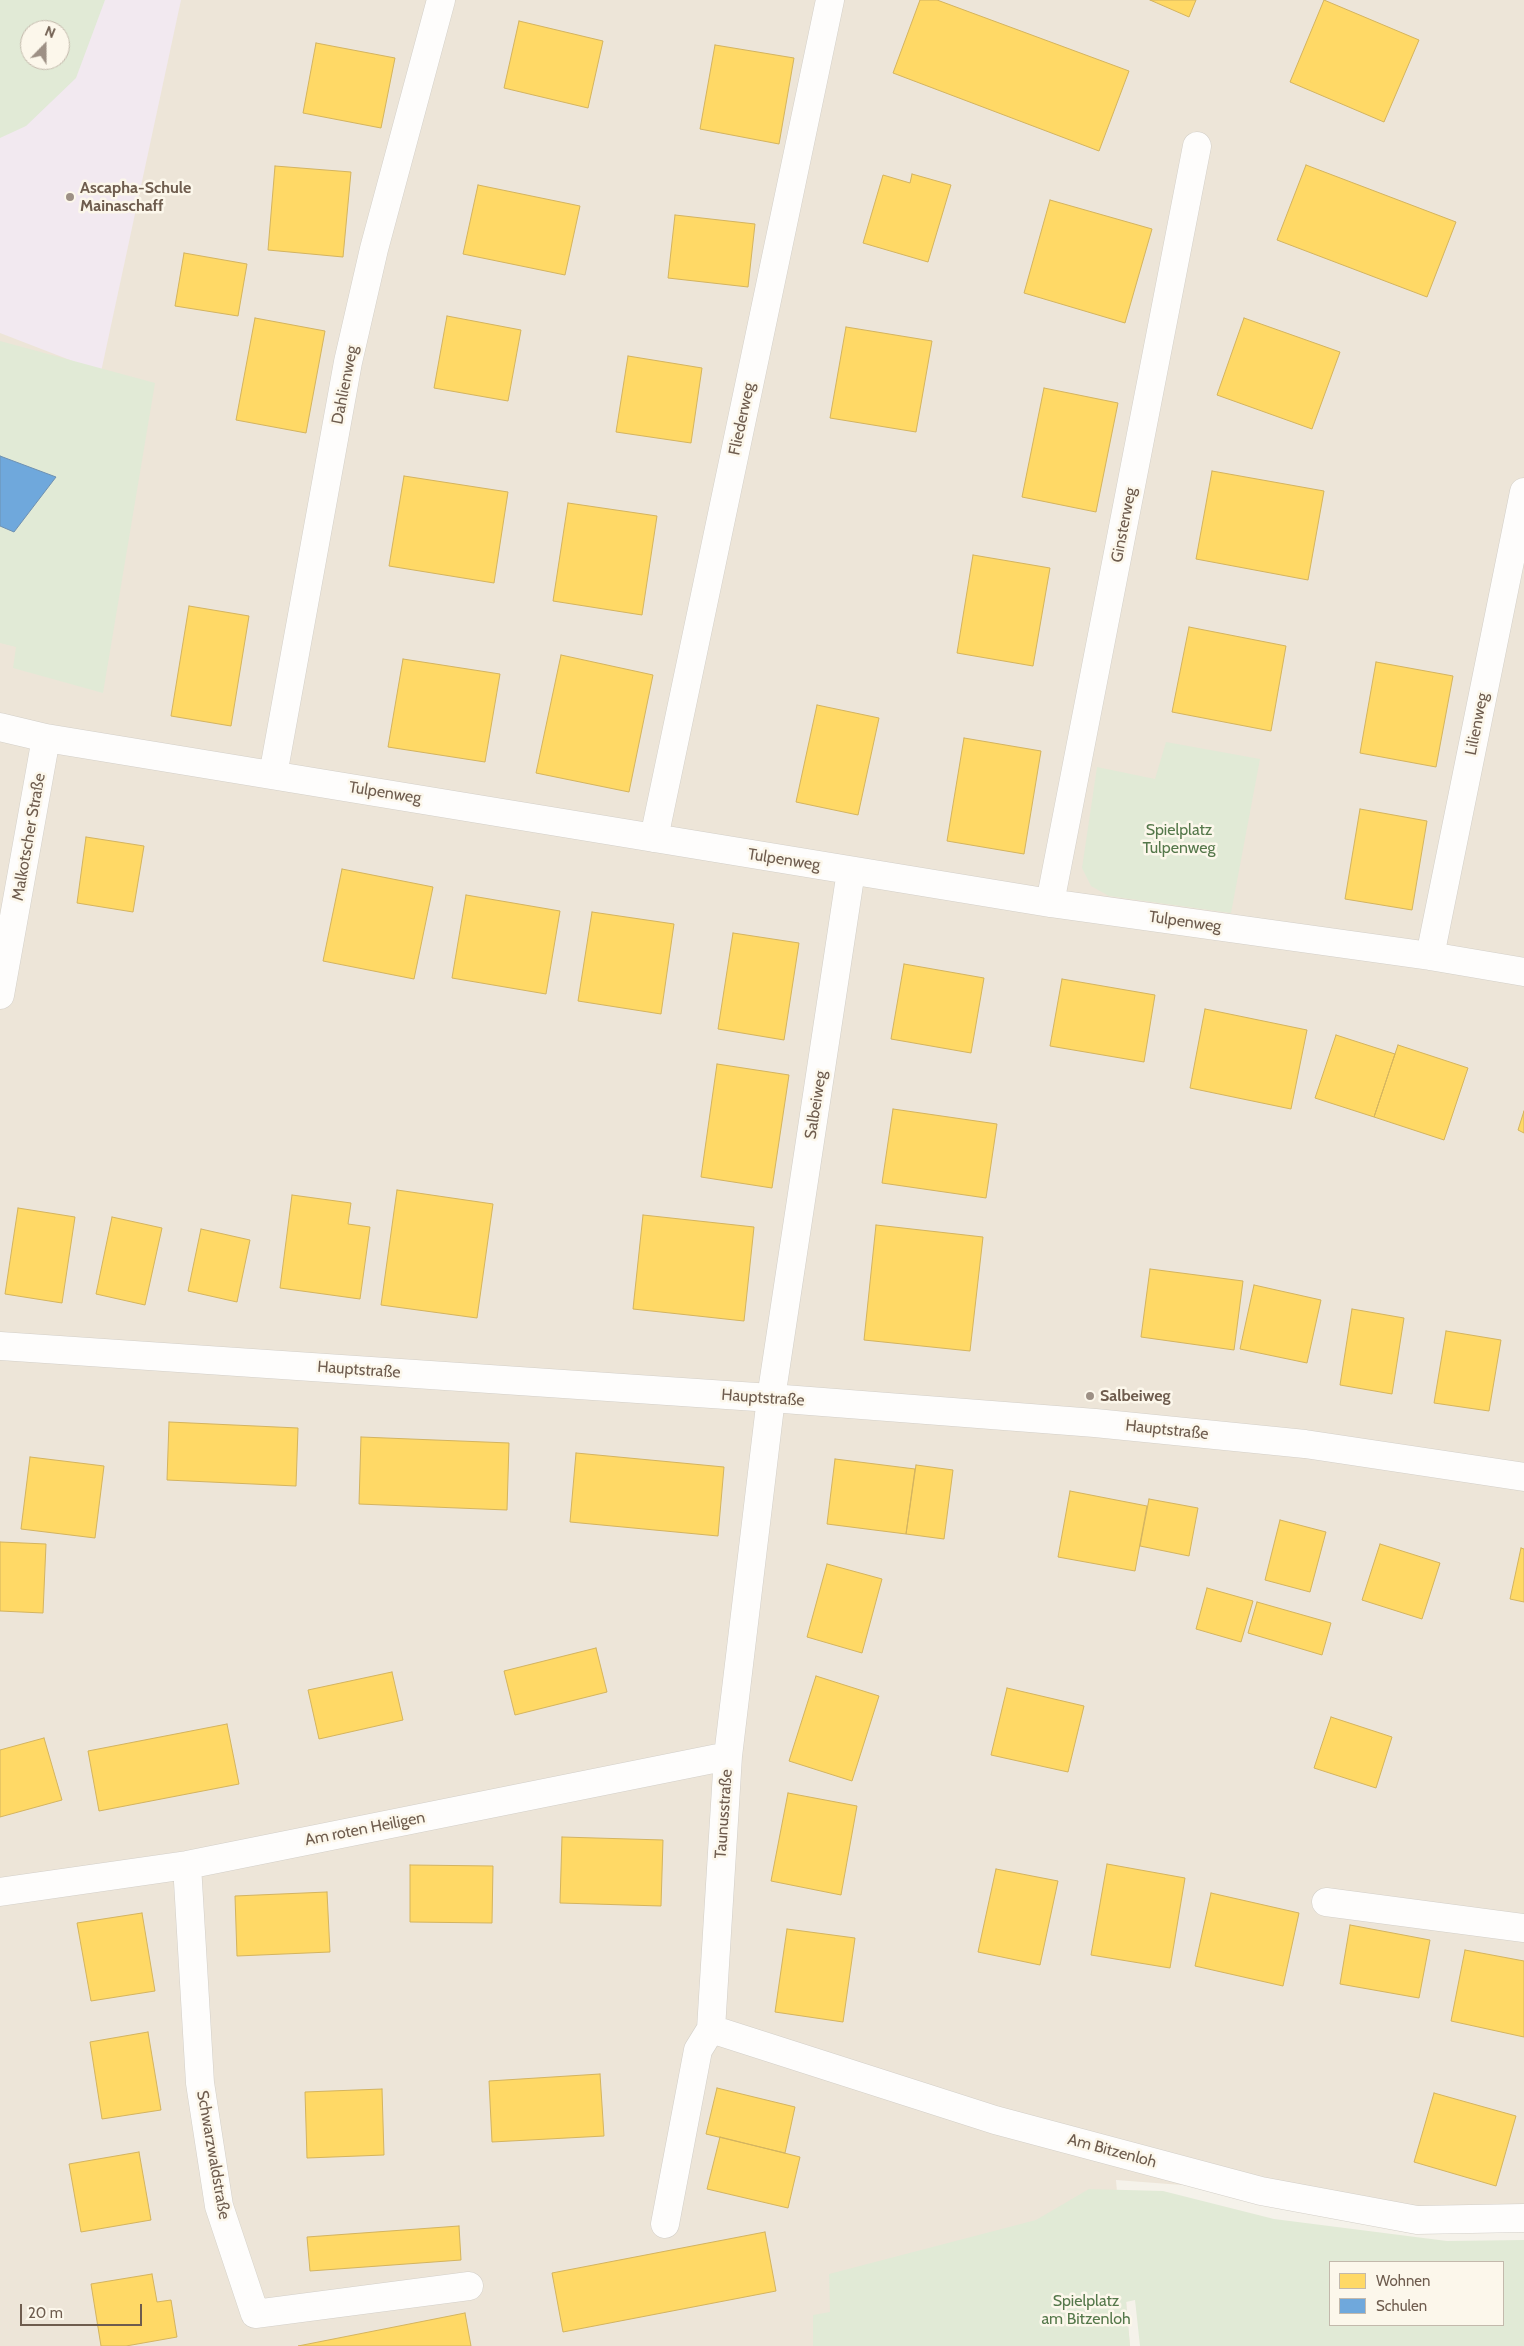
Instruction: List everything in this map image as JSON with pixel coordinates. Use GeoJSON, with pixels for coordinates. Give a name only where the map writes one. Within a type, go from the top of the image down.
{"type":"FeatureCollection","features":[{"type":"Feature","properties":{"kind":"street","name":"Dahlienweg"},"geometry":{"type":"LineString","coordinates":[[273,775],[348,362],[374,249],[441,0]]}},
{"type":"Feature","properties":{"kind":"street","name":"Fliederweg"},"geometry":{"type":"LineString","coordinates":[[654,838],[830,0]]}},
{"type":"Feature","properties":{"kind":"street","name":"Ginsterweg"},"geometry":{"type":"LineString","coordinates":[[1050,903],[1197,146]]}},
{"type":"Feature","properties":{"kind":"street","name":"Lilienweg"},"geometry":{"type":"LineString","coordinates":[[1430,956],[1524,492]]}},
{"type":"Feature","properties":{"kind":"street","name":"Tulpenweg"},"geometry":{"type":"LineString","coordinates":[[0,727],[46,738],[1050,903],[1430,956],[1524,972]]}},
{"type":"Feature","properties":{"kind":"street","name":"Malkotscher Straße"},"geometry":{"type":"LineString","coordinates":[[0,995],[46,738]]}},
{"type":"Feature","properties":{"kind":"street","name":"Salbeiweg"},"geometry":{"type":"LineString","coordinates":[[771,1398],[851,870]]}},
{"type":"Feature","properties":{"kind":"street","name":"Hauptstraße"},"geometry":{"type":"LineString","coordinates":[[0,1346],[771,1398],[1095,1423],[1286,1442],[1524,1477]]}},
{"type":"Feature","properties":{"kind":"street","name":"Taunusstraße"},"geometry":{"type":"LineString","coordinates":[[665,2224],[698,2050],[711,2029],[728,1756],[771,1398]]}},
{"type":"Feature","properties":{"kind":"street","name":"Am roten Heiligen"},"geometry":{"type":"LineString","coordinates":[[0,1892],[187,1865],[728,1756]]}},
{"type":"Feature","properties":{"kind":"street","name":"Schwarzwaldstraße"},"geometry":{"type":"LineString","coordinates":[[187,1865],[200,2083],[219,2206],[255,2314],[469,2286]]}},
{"type":"Feature","properties":{"kind":"street"},"geometry":{"type":"LineString","coordinates":[[1326,1902],[1524,1928]]}},
{"type":"Feature","properties":{"kind":"street","name":"Am Bitzenloh"},"geometry":{"type":"LineString","coordinates":[[711,2029],[995,2120],[1261,2191],[1417,2220],[1524,2218]]}},
{"type":"Feature","properties":{"kind":"shaded area"},"geometry":{"type":"Polygon","coordinates":[[[0,0],[1524,0],[1524,2218],[1261,2191],[1116,2180],[1130,2346],[0,2346],[0,0]]]}},
{"type":"Feature","properties":{"kind":"shaded area","name":"Ascapha-Schule Mainaschaff"},"geometry":{"type":"Polygon","coordinates":[[[0,0],[181,0],[101,372],[0,333],[0,0]]]}},
{"type":"Feature","properties":{"kind":"green space"},"geometry":{"type":"Polygon","coordinates":[[[0,0],[105,0],[76,78],[26,126],[0,138],[0,0]]]}},
{"type":"Feature","properties":{"kind":"green space"},"geometry":{"type":"Polygon","coordinates":[[[0,341],[155,383],[103,693],[13,668],[16,647],[0,643],[0,526],[14,531],[55,478],[0,456],[0,341]]]}},
{"type":"Feature","properties":{"kind":"green space","name":"Spielplatz Tulpenweg"},"geometry":{"type":"Polygon","coordinates":[[[1166,742],[1260,759],[1231,913],[1109,896],[1091,886],[1082,868],[1097,767],[1155,779],[1166,742]]]}},
{"type":"Feature","properties":{"kind":"green space","name":"Spielplatz am Bitzenloh"},"geometry":{"type":"Polygon","coordinates":[[[1089,2189],[1163,2191],[1274,2219],[1447,2241],[1524,2240],[1524,2346],[1140,2346],[1135,2300],[1126,2302],[1130,2346],[813,2346],[813,2315],[830,2312],[829,2274],[1036,2220],[1089,2189]]]}},
{"type":"Feature","properties":{"kind":"building: Wohnen"},"geometry":{"type":"Polygon","coordinates":[[[920,0],[937,0],[1129,71],[1099,151],[893,73],[920,0]]]}},
{"type":"Feature","properties":{"kind":"building: Wohnen"},"geometry":{"type":"Polygon","coordinates":[[[1150,0],[1196,0],[1189,17],[1150,0]]]}},
{"type":"Feature","properties":{"kind":"building: Wohnen"},"geometry":{"type":"Polygon","coordinates":[[[1324,0],[1419,40],[1384,122],[1290,82],[1324,0]]]}},
{"type":"Feature","properties":{"kind":"building: Wohnen"},"geometry":{"type":"Polygon","coordinates":[[[519,21],[603,41],[588,108],[504,88],[519,21]]]}},
{"type":"Feature","properties":{"kind":"building: Wohnen"},"geometry":{"type":"Polygon","coordinates":[[[316,43],[395,58],[381,128],[303,113],[316,43]]]}},
{"type":"Feature","properties":{"kind":"building: Wohnen"},"geometry":{"type":"Polygon","coordinates":[[[715,45],[794,58],[779,144],[700,129],[715,45]]]}},
{"type":"Feature","properties":{"kind":"building: Wohnen"},"geometry":{"type":"Polygon","coordinates":[[[1306,165],[1456,222],[1427,297],[1277,240],[1306,165]]]}},
{"type":"Feature","properties":{"kind":"building: Wohnen"},"geometry":{"type":"Polygon","coordinates":[[[275,166],[351,172],[343,257],[268,250],[275,166]]]}},
{"type":"Feature","properties":{"kind":"building: Wohnen"},"geometry":{"type":"Polygon","coordinates":[[[912,174],[951,185],[928,262],[863,243],[883,175],[910,183],[912,174]]]}},
{"type":"Feature","properties":{"kind":"building: Wohnen"},"geometry":{"type":"Polygon","coordinates":[[[478,185],[580,206],[565,275],[463,254],[478,185]]]}},
{"type":"Feature","properties":{"kind":"building: Wohnen"},"geometry":{"type":"Polygon","coordinates":[[[1050,200],[1152,229],[1125,323],[1024,293],[1050,200]]]}},
{"type":"Feature","properties":{"kind":"building: Wohnen"},"geometry":{"type":"Polygon","coordinates":[[[675,215],[755,224],[748,287],[668,278],[675,215]]]}},
{"type":"Feature","properties":{"kind":"building: Wohnen"},"geometry":{"type":"Polygon","coordinates":[[[184,253],[247,264],[238,316],[175,306],[184,253]]]}},
{"type":"Feature","properties":{"kind":"building: Wohnen"},"geometry":{"type":"Polygon","coordinates":[[[447,316],[521,330],[508,401],[434,388],[447,316]]]}},
{"type":"Feature","properties":{"kind":"building: Wohnen"},"geometry":{"type":"Polygon","coordinates":[[[255,318],[325,331],[306,433],[236,420],[255,318]]]}},
{"type":"Feature","properties":{"kind":"building: Wohnen"},"geometry":{"type":"Polygon","coordinates":[[[1244,318],[1340,352],[1312,429],[1217,395],[1244,318]]]}},
{"type":"Feature","properties":{"kind":"building: Wohnen"},"geometry":{"type":"Polygon","coordinates":[[[846,327],[932,341],[916,432],[830,418],[846,327]]]}},
{"type":"Feature","properties":{"kind":"building: Wohnen"},"geometry":{"type":"Polygon","coordinates":[[[628,356],[702,368],[691,443],[616,432],[628,356]]]}},
{"type":"Feature","properties":{"kind":"building: Wohnen"},"geometry":{"type":"Polygon","coordinates":[[[1044,388],[1118,403],[1096,512],[1022,497],[1044,388]]]}},
{"type":"Feature","properties":{"kind":"building: Wohnen"},"geometry":{"type":"Polygon","coordinates":[[[1212,471],[1324,491],[1308,580],[1196,559],[1212,471]]]}},
{"type":"Feature","properties":{"kind":"building: Wohnen"},"geometry":{"type":"Polygon","coordinates":[[[404,476],[508,492],[494,583],[389,566],[404,476]]]}},
{"type":"Feature","properties":{"kind":"building: Wohnen"},"geometry":{"type":"Polygon","coordinates":[[[568,503],[657,516],[642,615],[553,601],[568,503]]]}},
{"type":"Feature","properties":{"kind":"building: Wohnen"},"geometry":{"type":"Polygon","coordinates":[[[973,555],[1050,568],[1033,666],[957,653],[973,555]]]}},
{"type":"Feature","properties":{"kind":"building: Wohnen"},"geometry":{"type":"Polygon","coordinates":[[[189,606],[249,616],[231,726],[171,716],[189,606]]]}},
{"type":"Feature","properties":{"kind":"building: Wohnen"},"geometry":{"type":"Polygon","coordinates":[[[1189,627],[1286,646],[1271,731],[1172,712],[1189,627]]]}},
{"type":"Feature","properties":{"kind":"building: Wohnen"},"geometry":{"type":"Polygon","coordinates":[[[561,655],[653,675],[629,792],[536,773],[561,655]]]}},
{"type":"Feature","properties":{"kind":"building: Wohnen"},"geometry":{"type":"Polygon","coordinates":[[[403,659],[500,674],[485,762],[388,747],[403,659]]]}},
{"type":"Feature","properties":{"kind":"building: Wohnen"},"geometry":{"type":"Polygon","coordinates":[[[1376,662],[1453,676],[1436,767],[1360,753],[1376,662]]]}},
{"type":"Feature","properties":{"kind":"building: Wohnen"},"geometry":{"type":"Polygon","coordinates":[[[817,705],[879,718],[858,815],[796,802],[817,705]]]}},
{"type":"Feature","properties":{"kind":"building: Wohnen"},"geometry":{"type":"Polygon","coordinates":[[[964,738],[1041,751],[1024,854],[947,841],[964,738]]]}},
{"type":"Feature","properties":{"kind":"building: Wohnen"},"geometry":{"type":"Polygon","coordinates":[[[1360,809],[1427,821],[1412,910],[1345,899],[1360,809]]]}},
{"type":"Feature","properties":{"kind":"building: Wohnen"},"geometry":{"type":"Polygon","coordinates":[[[86,837],[144,846],[133,912],[77,903],[86,837]]]}},
{"type":"Feature","properties":{"kind":"building: Wohnen"},"geometry":{"type":"Polygon","coordinates":[[[342,869],[433,887],[414,979],[323,961],[342,869]]]}},
{"type":"Feature","properties":{"kind":"building: Wohnen"},"geometry":{"type":"Polygon","coordinates":[[[466,895],[560,911],[546,994],[452,978],[466,895]]]}},
{"type":"Feature","properties":{"kind":"building: Wohnen"},"geometry":{"type":"Polygon","coordinates":[[[592,912],[674,924],[661,1014],[578,1001],[592,912]]]}},
{"type":"Feature","properties":{"kind":"building: Wohnen"},"geometry":{"type":"Polygon","coordinates":[[[733,933],[799,943],[784,1040],[718,1029],[733,933]]]}},
{"type":"Feature","properties":{"kind":"building: Wohnen"},"geometry":{"type":"Polygon","coordinates":[[[904,964],[984,978],[971,1053],[891,1039],[904,964]]]}},
{"type":"Feature","properties":{"kind":"building: Wohnen"},"geometry":{"type":"Polygon","coordinates":[[[1062,979],[1155,995],[1144,1062],[1050,1046],[1062,979]]]}},
{"type":"Feature","properties":{"kind":"building: Wohnen"},"geometry":{"type":"Polygon","coordinates":[[[1205,1009],[1307,1030],[1291,1109],[1190,1088],[1205,1009]]]}},
{"type":"Feature","properties":{"kind":"building: Wohnen"},"geometry":{"type":"Polygon","coordinates":[[[1336,1035],[1395,1054],[1374,1117],[1315,1098],[1336,1035]]]}},
{"type":"Feature","properties":{"kind":"building: Wohnen"},"geometry":{"type":"Polygon","coordinates":[[[1398,1045],[1468,1068],[1444,1140],[1374,1117],[1398,1045]]]}},
{"type":"Feature","properties":{"kind":"building: Wohnen"},"geometry":{"type":"Polygon","coordinates":[[[717,1064],[789,1075],[772,1188],[701,1177],[717,1064]]]}},
{"type":"Feature","properties":{"kind":"building: Wohnen"},"geometry":{"type":"Polygon","coordinates":[[[893,1109],[997,1124],[986,1198],[882,1183],[893,1109]]]}},
{"type":"Feature","properties":{"kind":"building: Wohnen"},"geometry":{"type":"Polygon","coordinates":[[[1524,1111],[1524,1133],[1518,1130],[1524,1111]]]}},
{"type":"Feature","properties":{"kind":"building: Wohnen"},"geometry":{"type":"Polygon","coordinates":[[[397,1190],[493,1204],[477,1318],[381,1305],[397,1190]]]}},
{"type":"Feature","properties":{"kind":"building: Wohnen"},"geometry":{"type":"Polygon","coordinates":[[[292,1195],[351,1203],[348,1224],[370,1227],[360,1299],[280,1288],[292,1195]]]}},
{"type":"Feature","properties":{"kind":"building: Wohnen"},"geometry":{"type":"Polygon","coordinates":[[[18,1208],[75,1217],[62,1303],[5,1294],[18,1208]]]}},
{"type":"Feature","properties":{"kind":"building: Wohnen"},"geometry":{"type":"Polygon","coordinates":[[[643,1215],[754,1227],[744,1321],[633,1309],[643,1215]]]}},
{"type":"Feature","properties":{"kind":"building: Wohnen"},"geometry":{"type":"Polygon","coordinates":[[[112,1217],[162,1228],[145,1305],[96,1294],[112,1217]]]}},
{"type":"Feature","properties":{"kind":"building: Wohnen"},"geometry":{"type":"Polygon","coordinates":[[[876,1225],[983,1237],[970,1351],[864,1340],[876,1225]]]}},
{"type":"Feature","properties":{"kind":"building: Wohnen"},"geometry":{"type":"Polygon","coordinates":[[[201,1229],[250,1240],[237,1302],[188,1291],[201,1229]]]}},
{"type":"Feature","properties":{"kind":"building: Wohnen"},"geometry":{"type":"Polygon","coordinates":[[[1150,1269],[1243,1281],[1234,1350],[1141,1337],[1150,1269]]]}},
{"type":"Feature","properties":{"kind":"building: Wohnen"},"geometry":{"type":"Polygon","coordinates":[[[1254,1285],[1321,1300],[1307,1363],[1240,1349],[1254,1285]]]}},
{"type":"Feature","properties":{"kind":"building: Wohnen"},"geometry":{"type":"Polygon","coordinates":[[[1352,1309],[1404,1318],[1392,1394],[1340,1385],[1352,1309]]]}},
{"type":"Feature","properties":{"kind":"building: Wohnen"},"geometry":{"type":"Polygon","coordinates":[[[1446,1331],[1501,1340],[1489,1411],[1434,1403],[1446,1331]]]}},
{"type":"Feature","properties":{"kind":"building: Wohnen"},"geometry":{"type":"Polygon","coordinates":[[[169,1422],[298,1428],[296,1486],[167,1480],[169,1422]]]}},
{"type":"Feature","properties":{"kind":"building: Wohnen"},"geometry":{"type":"Polygon","coordinates":[[[361,1437],[509,1443],[507,1510],[359,1504],[361,1437]]]}},
{"type":"Feature","properties":{"kind":"building: Wohnen"},"geometry":{"type":"Polygon","coordinates":[[[576,1453],[724,1467],[718,1536],[570,1522],[576,1453]]]}},
{"type":"Feature","properties":{"kind":"building: Wohnen"},"geometry":{"type":"Polygon","coordinates":[[[30,1457],[104,1466],[95,1538],[21,1529],[30,1457]]]}},
{"type":"Feature","properties":{"kind":"building: Wohnen"},"geometry":{"type":"Polygon","coordinates":[[[835,1459],[915,1469],[906,1534],[827,1524],[835,1459]]]}},
{"type":"Feature","properties":{"kind":"building: Wohnen"},"geometry":{"type":"Polygon","coordinates":[[[916,1465],[953,1470],[944,1539],[906,1534],[916,1465]]]}},
{"type":"Feature","properties":{"kind":"building: Wohnen"},"geometry":{"type":"Polygon","coordinates":[[[1070,1491],[1147,1506],[1135,1571],[1058,1557],[1070,1491]]]}},
{"type":"Feature","properties":{"kind":"building: Wohnen"},"geometry":{"type":"Polygon","coordinates":[[[1149,1499],[1198,1508],[1189,1556],[1140,1546],[1149,1499]]]}},
{"type":"Feature","properties":{"kind":"building: Wohnen"},"geometry":{"type":"Polygon","coordinates":[[[1280,1520],[1326,1532],[1310,1592],[1265,1580],[1280,1520]]]}},
{"type":"Feature","properties":{"kind":"building: Wohnen"},"geometry":{"type":"Polygon","coordinates":[[[0,1542],[46,1544],[43,1613],[0,1611],[0,1542]]]}},
{"type":"Feature","properties":{"kind":"building: Wohnen"},"geometry":{"type":"Polygon","coordinates":[[[1380,1544],[1440,1563],[1422,1619],[1362,1600],[1380,1544]]]}},
{"type":"Feature","properties":{"kind":"building: Wohnen"},"geometry":{"type":"Polygon","coordinates":[[[1521,1548],[1524,1549],[1524,1602],[1510,1599],[1521,1548]]]}},
{"type":"Feature","properties":{"kind":"building: Wohnen"},"geometry":{"type":"Polygon","coordinates":[[[827,1564],[882,1579],[862,1653],[807,1637],[827,1564]]]}},
{"type":"Feature","properties":{"kind":"building: Wohnen"},"geometry":{"type":"Polygon","coordinates":[[[1207,1588],[1253,1601],[1241,1642],[1196,1629],[1207,1588]]]}},
{"type":"Feature","properties":{"kind":"building: Wohnen"},"geometry":{"type":"Polygon","coordinates":[[[1257,1602],[1331,1623],[1322,1655],[1248,1633],[1257,1602]]]}},
{"type":"Feature","properties":{"kind":"building: Wohnen"},"geometry":{"type":"Polygon","coordinates":[[[596,1648],[607,1692],[515,1715],[504,1671],[596,1648]]]}},
{"type":"Feature","properties":{"kind":"building: Wohnen"},"geometry":{"type":"Polygon","coordinates":[[[392,1672],[403,1720],[319,1739],[308,1690],[392,1672]]]}},
{"type":"Feature","properties":{"kind":"building: Wohnen"},"geometry":{"type":"Polygon","coordinates":[[[816,1676],[879,1696],[852,1781],[789,1761],[816,1676]]]}},
{"type":"Feature","properties":{"kind":"building: Wohnen"},"geometry":{"type":"Polygon","coordinates":[[[1007,1688],[1084,1706],[1068,1772],[991,1755],[1007,1688]]]}},
{"type":"Feature","properties":{"kind":"building: Wohnen"},"geometry":{"type":"Polygon","coordinates":[[[1331,1717],[1392,1737],[1376,1788],[1314,1768],[1331,1717]]]}},
{"type":"Feature","properties":{"kind":"building: Wohnen"},"geometry":{"type":"Polygon","coordinates":[[[227,1724],[239,1784],[99,1811],[88,1751],[227,1724]]]}},
{"type":"Feature","properties":{"kind":"building: Wohnen"},"geometry":{"type":"Polygon","coordinates":[[[44,1738],[62,1800],[0,1817],[0,1750],[44,1738]]]}},
{"type":"Feature","properties":{"kind":"building: Wohnen"},"geometry":{"type":"Polygon","coordinates":[[[788,1793],[857,1806],[841,1895],[771,1881],[788,1793]]]}},
{"type":"Feature","properties":{"kind":"building: Wohnen"},"geometry":{"type":"Polygon","coordinates":[[[562,1837],[663,1840],[661,1906],[560,1903],[562,1837]]]}},
{"type":"Feature","properties":{"kind":"building: Wohnen"},"geometry":{"type":"Polygon","coordinates":[[[1107,1864],[1185,1878],[1170,1968],[1091,1955],[1107,1864]]]}},
{"type":"Feature","properties":{"kind":"building: Wohnen"},"geometry":{"type":"Polygon","coordinates":[[[410,1865],[493,1866],[492,1923],[410,1922],[410,1865]]]}},
{"type":"Feature","properties":{"kind":"building: Wohnen"},"geometry":{"type":"Polygon","coordinates":[[[996,1869],[1058,1881],[1040,1965],[978,1952],[996,1869]]]}},
{"type":"Feature","properties":{"kind":"building: Wohnen"},"geometry":{"type":"Polygon","coordinates":[[[327,1892],[330,1952],[237,1956],[235,1896],[327,1892]]]}},
{"type":"Feature","properties":{"kind":"building: Wohnen"},"geometry":{"type":"Polygon","coordinates":[[[1211,1893],[1299,1913],[1283,1986],[1195,1966],[1211,1893]]]}},
{"type":"Feature","properties":{"kind":"building: Wohnen"},"geometry":{"type":"Polygon","coordinates":[[[142,1913],[155,1991],[91,2001],[77,1923],[142,1913]]]}},
{"type":"Feature","properties":{"kind":"building: Wohnen"},"geometry":{"type":"Polygon","coordinates":[[[1350,1925],[1430,1940],[1419,1998],[1340,1984],[1350,1925]]]}},
{"type":"Feature","properties":{"kind":"building: Wohnen"},"geometry":{"type":"Polygon","coordinates":[[[787,1929],[855,1938],[843,2022],[775,2012],[787,1929]]]}},
{"type":"Feature","properties":{"kind":"building: Wohnen"},"geometry":{"type":"Polygon","coordinates":[[[1465,1950],[1524,1961],[1524,2037],[1451,2021],[1465,1950]]]}},
{"type":"Feature","properties":{"kind":"building: Wohnen"},"geometry":{"type":"Polygon","coordinates":[[[148,2032],[161,2110],[102,2119],[90,2042],[148,2032]]]}},
{"type":"Feature","properties":{"kind":"building: Wohnen"},"geometry":{"type":"Polygon","coordinates":[[[600,2074],[604,2136],[492,2142],[489,2081],[600,2074]]]}},
{"type":"Feature","properties":{"kind":"building: Wohnen"},"geometry":{"type":"Polygon","coordinates":[[[717,2088],[795,2107],[785,2153],[706,2134],[717,2088]]]}},
{"type":"Feature","properties":{"kind":"building: Wohnen"},"geometry":{"type":"Polygon","coordinates":[[[382,2089],[384,2155],[307,2158],[305,2092],[382,2089]]]}},
{"type":"Feature","properties":{"kind":"building: Wohnen"},"geometry":{"type":"Polygon","coordinates":[[[1434,2093],[1516,2116],[1496,2186],[1414,2162],[1434,2093]]]}},
{"type":"Feature","properties":{"kind":"building: Wohnen"},"geometry":{"type":"Polygon","coordinates":[[[720,2137],[800,2157],[788,2208],[707,2189],[720,2137]]]}},
{"type":"Feature","properties":{"kind":"building: Wohnen"},"geometry":{"type":"Polygon","coordinates":[[[139,2152],[151,2220],[81,2232],[69,2164],[139,2152]]]}},
{"type":"Feature","properties":{"kind":"building: Wohnen"},"geometry":{"type":"Polygon","coordinates":[[[459,2226],[461,2260],[310,2271],[307,2237],[459,2226]]]}},
{"type":"Feature","properties":{"kind":"building: Wohnen"},"geometry":{"type":"Polygon","coordinates":[[[765,2232],[776,2291],[563,2332],[552,2273],[765,2232]]]}},
{"type":"Feature","properties":{"kind":"building: Wohnen"},"geometry":{"type":"Polygon","coordinates":[[[152,2274],[157,2302],[171,2300],[177,2337],[126,2346],[101,2346],[91,2284],[152,2274]]]}},
{"type":"Feature","properties":{"kind":"building: Wohnen"},"geometry":{"type":"Polygon","coordinates":[[[465,2313],[471,2346],[298,2346],[465,2313]]]}},
{"type":"Feature","properties":{"kind":"building: Schulen"},"geometry":{"type":"Polygon","coordinates":[[[0,456],[56,477],[14,532],[0,526],[0,456]]]}},
{"type":"Feature","properties":{"kind":"place","name":"Ascapha-Schule Mainaschaff"},"geometry":{"type":"Point","coordinates":[70,197]}},
{"type":"Feature","properties":{"kind":"place","name":"Salbeiweg"},"geometry":{"type":"Point","coordinates":[1090,1396]}}]}
